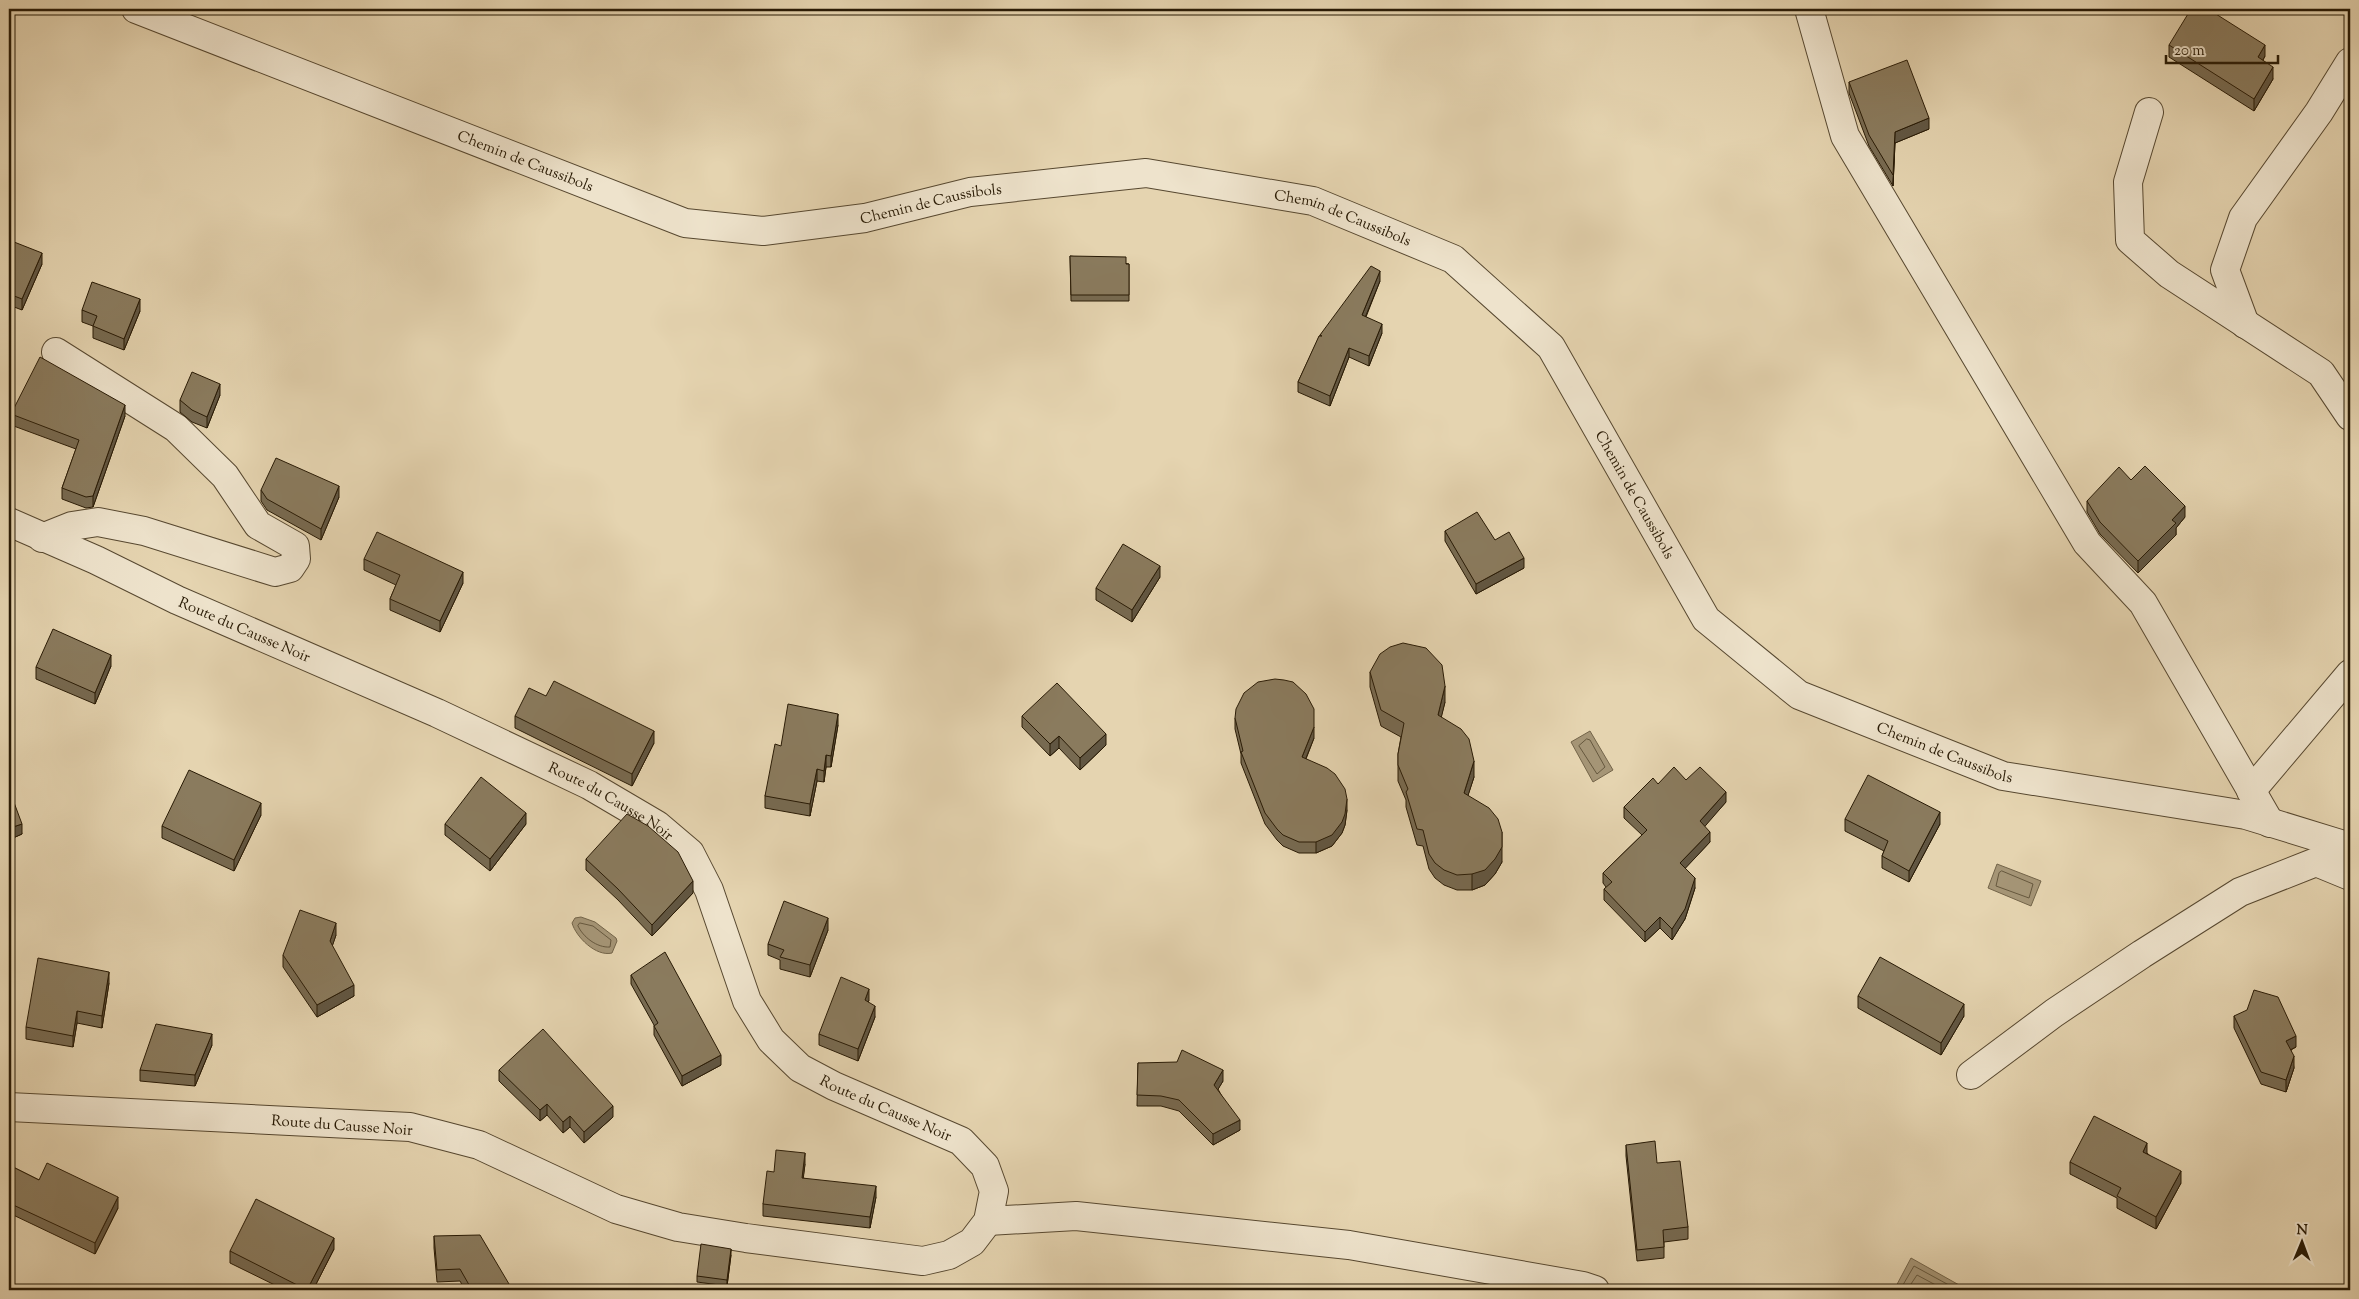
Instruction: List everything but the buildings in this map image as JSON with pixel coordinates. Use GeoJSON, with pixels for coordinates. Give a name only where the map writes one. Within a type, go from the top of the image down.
{"type":"FeatureCollection","features":[{"type":"Feature","properties":{"kind":"street","name":"Chemin de Caussibols"},"geometry":{"type":"LineString","coordinates":[[136,9],[685,222],[763,232],[865,218],[970,192],[1146,173],[1313,202],[1454,259],[1551,347],[1706,619],[1799,694],[2003,776],[2246,815],[2350,847]]}},
{"type":"Feature","properties":{"kind":"street"},"geometry":{"type":"LineString","coordinates":[[1810,9],[1845,136],[2087,543],[2143,603],[2270,823]]}},
{"type":"Feature","properties":{"kind":"street"},"geometry":{"type":"LineString","coordinates":[[2245,324],[2225,270],[2243,218],[2319,112],[2350,62]]}},
{"type":"Feature","properties":{"kind":"street"},"geometry":{"type":"LineString","coordinates":[[2150,112],[2128,182],[2130,240],[2169,274],[2321,373],[2350,416]]}},
{"type":"Feature","properties":{"kind":"street"},"geometry":{"type":"LineString","coordinates":[[42,538],[72,526],[98,522],[144,531],[275,572],[290,568],[296,559],[295,546],[258,524],[225,476],[176,428],[56,352]]}},
{"type":"Feature","properties":{"kind":"street","name":"Route du Causse Noir"},"geometry":{"type":"LineString","coordinates":[[9,522],[96,560],[177,600],[437,714],[590,784],[657,825],[690,854],[709,890],[747,1001],[771,1040],[800,1068],[834,1086],[961,1141],[985,1166],[994,1192],[988,1221],[972,1242],[948,1255],[923,1260],[746,1238],[678,1227],[616,1209],[479,1145],[410,1127],[9,1107]]}},
{"type":"Feature","properties":{"kind":"street"},"geometry":{"type":"LineString","coordinates":[[2251,791],[2350,674]]}},
{"type":"Feature","properties":{"kind":"street"},"geometry":{"type":"LineString","coordinates":[[1971,1075],[2054,1013],[2240,892],[2316,862],[2350,876]]}},
{"type":"Feature","properties":{"kind":"street"},"geometry":{"type":"LineString","coordinates":[[988,1221],[1076,1216],[1350,1245],[1584,1286],[1595,1290]]}},
{"type":"Feature","properties":{"kind":"water"},"geometry":{"type":"Polygon","coordinates":[[[1590,731],[1613,770],[1593,782],[1571,742],[1590,731]]]}},
{"type":"Feature","properties":{"kind":"water"},"geometry":{"type":"Polygon","coordinates":[[[1997,864],[2041,881],[2031,906],[1988,888],[1997,864]]]}},
{"type":"Feature","properties":{"kind":"water"},"geometry":{"type":"Polygon","coordinates":[[[581,917],[595,922],[616,938],[617,941],[612,953],[593,949],[582,940],[572,923],[575,918],[581,917]]]}},
{"type":"Feature","properties":{"kind":"water"},"geometry":{"type":"Polygon","coordinates":[[[1911,1258],[1968,1290],[1894,1290],[1911,1258]]]}}]}
